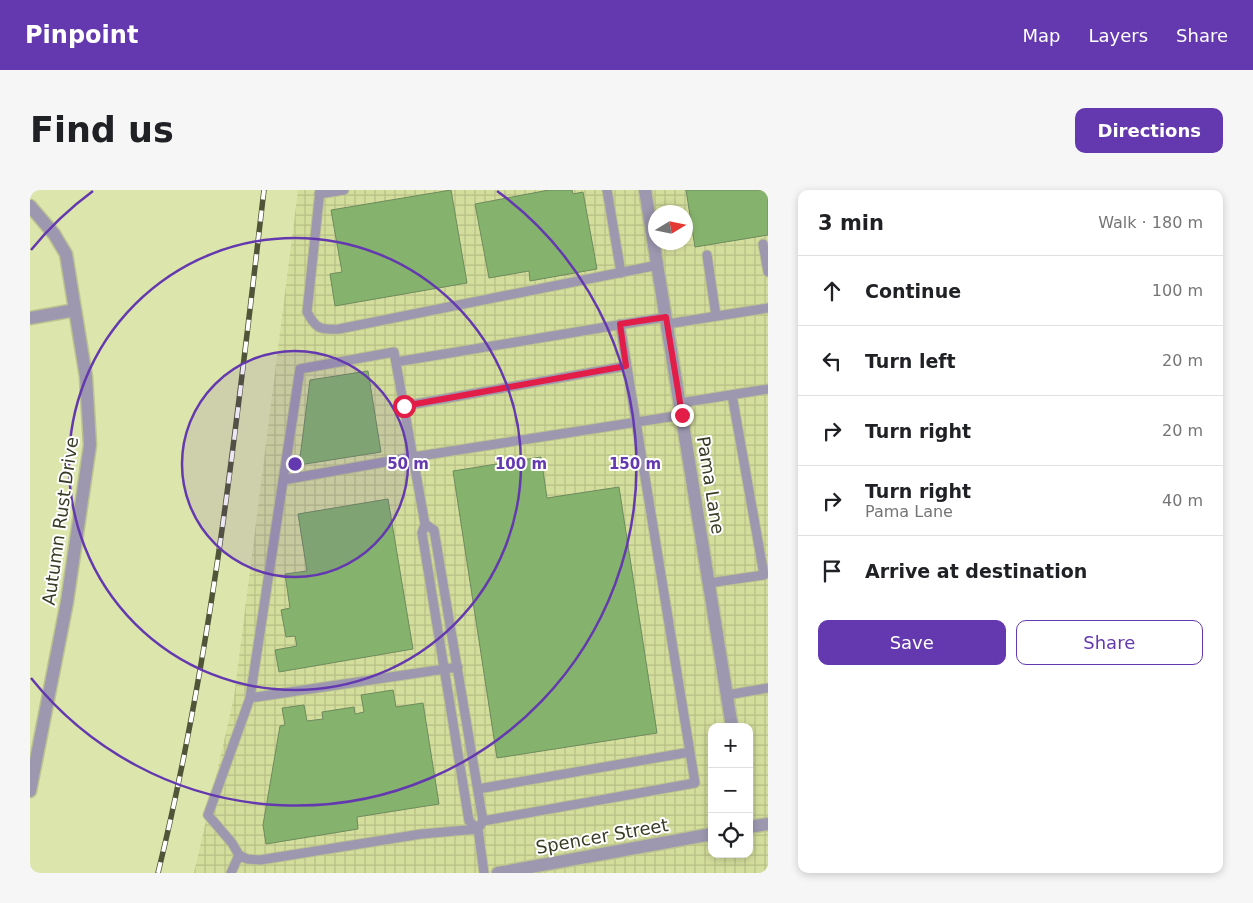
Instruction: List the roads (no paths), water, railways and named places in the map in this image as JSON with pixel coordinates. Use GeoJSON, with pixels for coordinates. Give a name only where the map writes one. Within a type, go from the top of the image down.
{"type":"FeatureCollection","features":[{"type":"Feature","properties":{"kind":"street","name":"Pama Lane"},"geometry":{"type":"LineString","coordinates":[[646,190],[731,723]]}},
{"type":"Feature","properties":{"kind":"street","name":"Autumn Rust Drive"},"geometry":{"type":"LineString","coordinates":[[30,206],[54,234],[66,254],[86,378],[90,445],[67,602],[30,791]]}},
{"type":"Feature","properties":{"kind":"street"},"geometry":{"type":"LineString","coordinates":[[30,318],[75,310]]}},
{"type":"Feature","properties":{"kind":"street"},"geometry":{"type":"LineString","coordinates":[[753,827],[768,824]]}},
{"type":"Feature","properties":{"kind":"street","name":"Spencer Street"},"geometry":{"type":"LineString","coordinates":[[501,873],[558,868],[708,835]]}},
{"type":"Feature","properties":{"kind":"lane"},"geometry":{"type":"LineString","coordinates":[[344,190],[319,192],[307,312],[313,324],[323,330],[339,329],[658,266]]}},
{"type":"Feature","properties":{"kind":"lane"},"geometry":{"type":"LineString","coordinates":[[606,190],[621,273]]}},
{"type":"Feature","properties":{"kind":"lane"},"geometry":{"type":"LineString","coordinates":[[763,244],[768,272]]}},
{"type":"Feature","properties":{"kind":"lane"},"geometry":{"type":"LineString","coordinates":[[707,255],[716,316]]}},
{"type":"Feature","properties":{"kind":"lane"},"geometry":{"type":"LineString","coordinates":[[396,362],[620,324],[716,316],[768,308]]}},
{"type":"Feature","properties":{"kind":"lane"},"geometry":{"type":"LineString","coordinates":[[483,821],[695,782],[620,324]]}},
{"type":"Feature","properties":{"kind":"lane"},"geometry":{"type":"LineString","coordinates":[[394,352],[425,524],[422,533],[469,821],[478,829],[420,834],[260,860],[247,859],[239,855],[208,815],[250,698],[300,369],[394,352]]}},
{"type":"Feature","properties":{"kind":"lane"},"geometry":{"type":"LineString","coordinates":[[404,406],[626,366]]}},
{"type":"Feature","properties":{"kind":"lane"},"geometry":{"type":"LineString","coordinates":[[283,480],[413,457],[636,422],[732,395],[768,389]]}},
{"type":"Feature","properties":{"kind":"lane"},"geometry":{"type":"LineString","coordinates":[[709,584],[764,576],[732,395]]}},
{"type":"Feature","properties":{"kind":"lane"},"geometry":{"type":"LineString","coordinates":[[425,524],[434,530],[458,667],[483,821],[478,829],[484,873]]}},
{"type":"Feature","properties":{"kind":"lane"},"geometry":{"type":"LineString","coordinates":[[250,698],[458,667]]}},
{"type":"Feature","properties":{"kind":"lane"},"geometry":{"type":"LineString","coordinates":[[727,695],[768,688]]}},
{"type":"Feature","properties":{"kind":"lane"},"geometry":{"type":"LineString","coordinates":[[478,789],[690,752]]}},
{"type":"Feature","properties":{"kind":"lane"},"geometry":{"type":"LineString","coordinates":[[231,873],[239,855]]}},
{"type":"Feature","properties":{"kind":"railway"},"geometry":{"type":"LineString","coordinates":[[158,873],[177,789],[209,619],[233,448],[264,190]]}}]}
